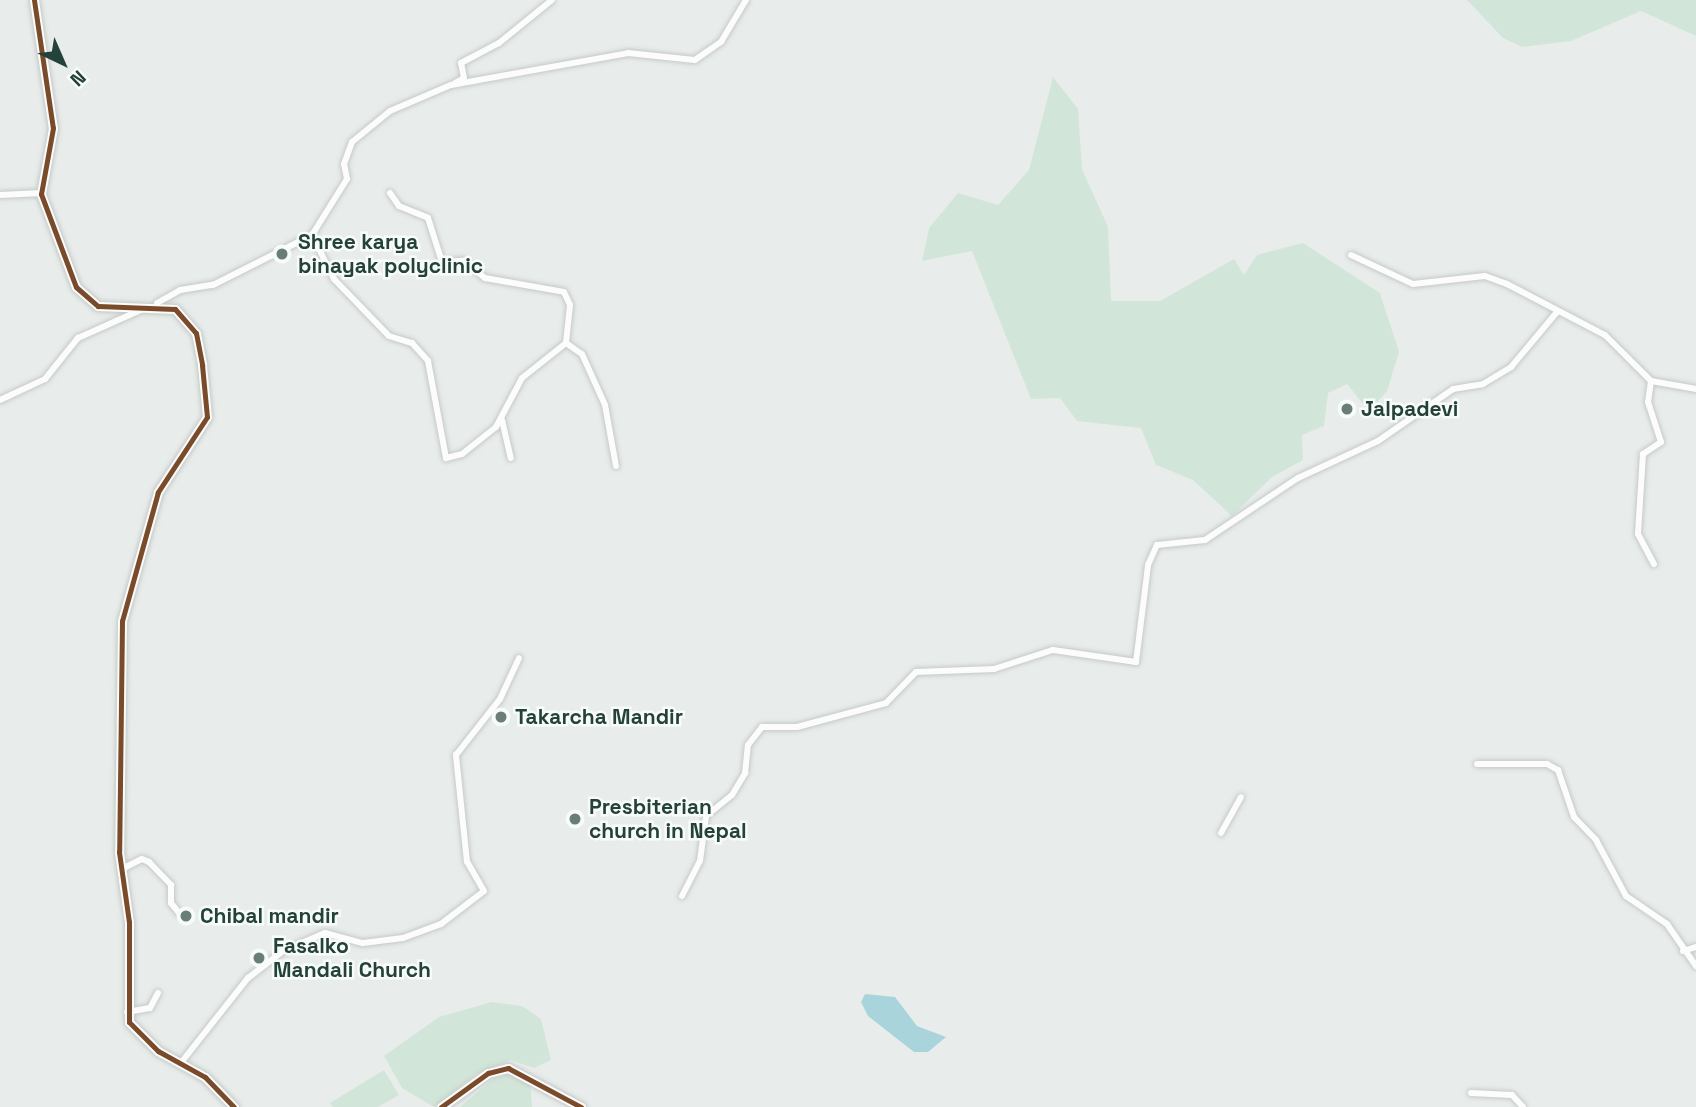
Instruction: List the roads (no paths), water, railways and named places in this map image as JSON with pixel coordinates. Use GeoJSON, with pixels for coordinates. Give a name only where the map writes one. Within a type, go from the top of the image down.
{"type":"FeatureCollection","features":[{"type":"Feature","properties":{"kind":"main road"},"geometry":{"type":"LineString","coordinates":[[34,0],[53,128],[42,193],[84,299],[110,307],[157,303],[181,313],[196,333],[207,417],[158,492],[122,621],[119,852],[129,922],[127,1012],[138,1035],[179,1065],[205,1077],[234,1107]]}},
{"type":"Feature","properties":{"kind":"main road"},"geometry":{"type":"LineString","coordinates":[[441,1107],[488,1073],[508,1068],[581,1107]]}},
{"type":"Feature","properties":{"kind":"street"},"geometry":{"type":"LineString","coordinates":[[157,303],[180,290],[213,285],[312,235],[347,179],[344,164],[352,142],[390,111],[464,78],[461,64],[499,43],[552,0]]}},
{"type":"Feature","properties":{"kind":"street"},"geometry":{"type":"LineString","coordinates":[[451,85],[628,53],[695,60],[721,42],[746,0]]}},
{"type":"Feature","properties":{"kind":"street"},"geometry":{"type":"LineString","coordinates":[[0,195],[42,193]]}},
{"type":"Feature","properties":{"kind":"street"},"geometry":{"type":"LineString","coordinates":[[312,235],[334,279],[389,336],[412,344],[428,361],[446,458],[471,449],[502,420],[522,378],[566,343],[570,305],[564,292],[485,278],[464,261],[442,262],[428,218],[399,206],[390,193]]}},
{"type":"Feature","properties":{"kind":"street"},"geometry":{"type":"LineString","coordinates":[[1351,255],[1413,284],[1485,276],[1605,335],[1651,381],[1696,390]]}},
{"type":"Feature","properties":{"kind":"street"},"geometry":{"type":"LineString","coordinates":[[0,400],[45,379],[78,338],[144,311],[146,304]]}},
{"type":"Feature","properties":{"kind":"street"},"geometry":{"type":"LineString","coordinates":[[682,896],[700,862],[706,816],[733,795],[745,773],[748,745],[762,727],[797,727],[886,703],[916,672],[993,669],[1053,650],[1136,662],[1148,565],[1157,545],[1205,540],[1298,478],[1378,441],[1453,389],[1483,384],[1511,367],[1557,312]]}},
{"type":"Feature","properties":{"kind":"street"},"geometry":{"type":"LineString","coordinates":[[566,343],[582,354],[602,397],[616,466]]}},
{"type":"Feature","properties":{"kind":"street"},"geometry":{"type":"LineString","coordinates":[[1651,381],[1648,402],[1661,446],[1643,454],[1638,534],[1654,564]]}},
{"type":"Feature","properties":{"kind":"street"},"geometry":{"type":"LineString","coordinates":[[502,420],[511,458]]}},
{"type":"Feature","properties":{"kind":"street"},"geometry":{"type":"LineString","coordinates":[[179,1065],[248,978],[283,951],[325,933],[363,943],[403,938],[441,924],[484,891],[467,862],[456,755],[500,699],[519,658]]}},
{"type":"Feature","properties":{"kind":"street"},"geometry":{"type":"LineString","coordinates":[[1477,764],[1547,764],[1558,770],[1574,817],[1596,840],[1626,896],[1667,924],[1683,951],[1696,966]]}},
{"type":"Feature","properties":{"kind":"street"},"geometry":{"type":"LineString","coordinates":[[1222,833],[1241,797]]}},
{"type":"Feature","properties":{"kind":"street"},"geometry":{"type":"LineString","coordinates":[[122,869],[142,859],[153,865],[171,885],[171,903],[180,914]]}},
{"type":"Feature","properties":{"kind":"street"},"geometry":{"type":"LineString","coordinates":[[1683,951],[1696,947]]}},
{"type":"Feature","properties":{"kind":"street"},"geometry":{"type":"LineString","coordinates":[[127,1012],[150,1008],[158,993]]}},
{"type":"Feature","properties":{"kind":"street"},"geometry":{"type":"LineString","coordinates":[[1471,1093],[1512,1096],[1523,1107]]}},
{"type":"Feature","properties":{"kind":"water"},"geometry":{"type":"Polygon","coordinates":[[[865,994],[895,997],[917,1026],[946,1037],[928,1052],[914,1052],[868,1016],[861,1002],[865,994]]]}},
{"type":"Feature","properties":{"kind":"place","name":"Shree karya binayak polyclinic"},"geometry":{"type":"Point","coordinates":[282,254]}},
{"type":"Feature","properties":{"kind":"place","name":"Jalpadevi"},"geometry":{"type":"Point","coordinates":[1347,409]}},
{"type":"Feature","properties":{"kind":"place","name":"Takarcha Mandir"},"geometry":{"type":"Point","coordinates":[501,717]}},
{"type":"Feature","properties":{"kind":"place","name":"Presbiterian church in Nepal"},"geometry":{"type":"Point","coordinates":[575,819]}},
{"type":"Feature","properties":{"kind":"place","name":"Chibal mandir"},"geometry":{"type":"Point","coordinates":[186,916]}},
{"type":"Feature","properties":{"kind":"place","name":"Fasalko Mandali Church"},"geometry":{"type":"Point","coordinates":[259,958]}}]}
